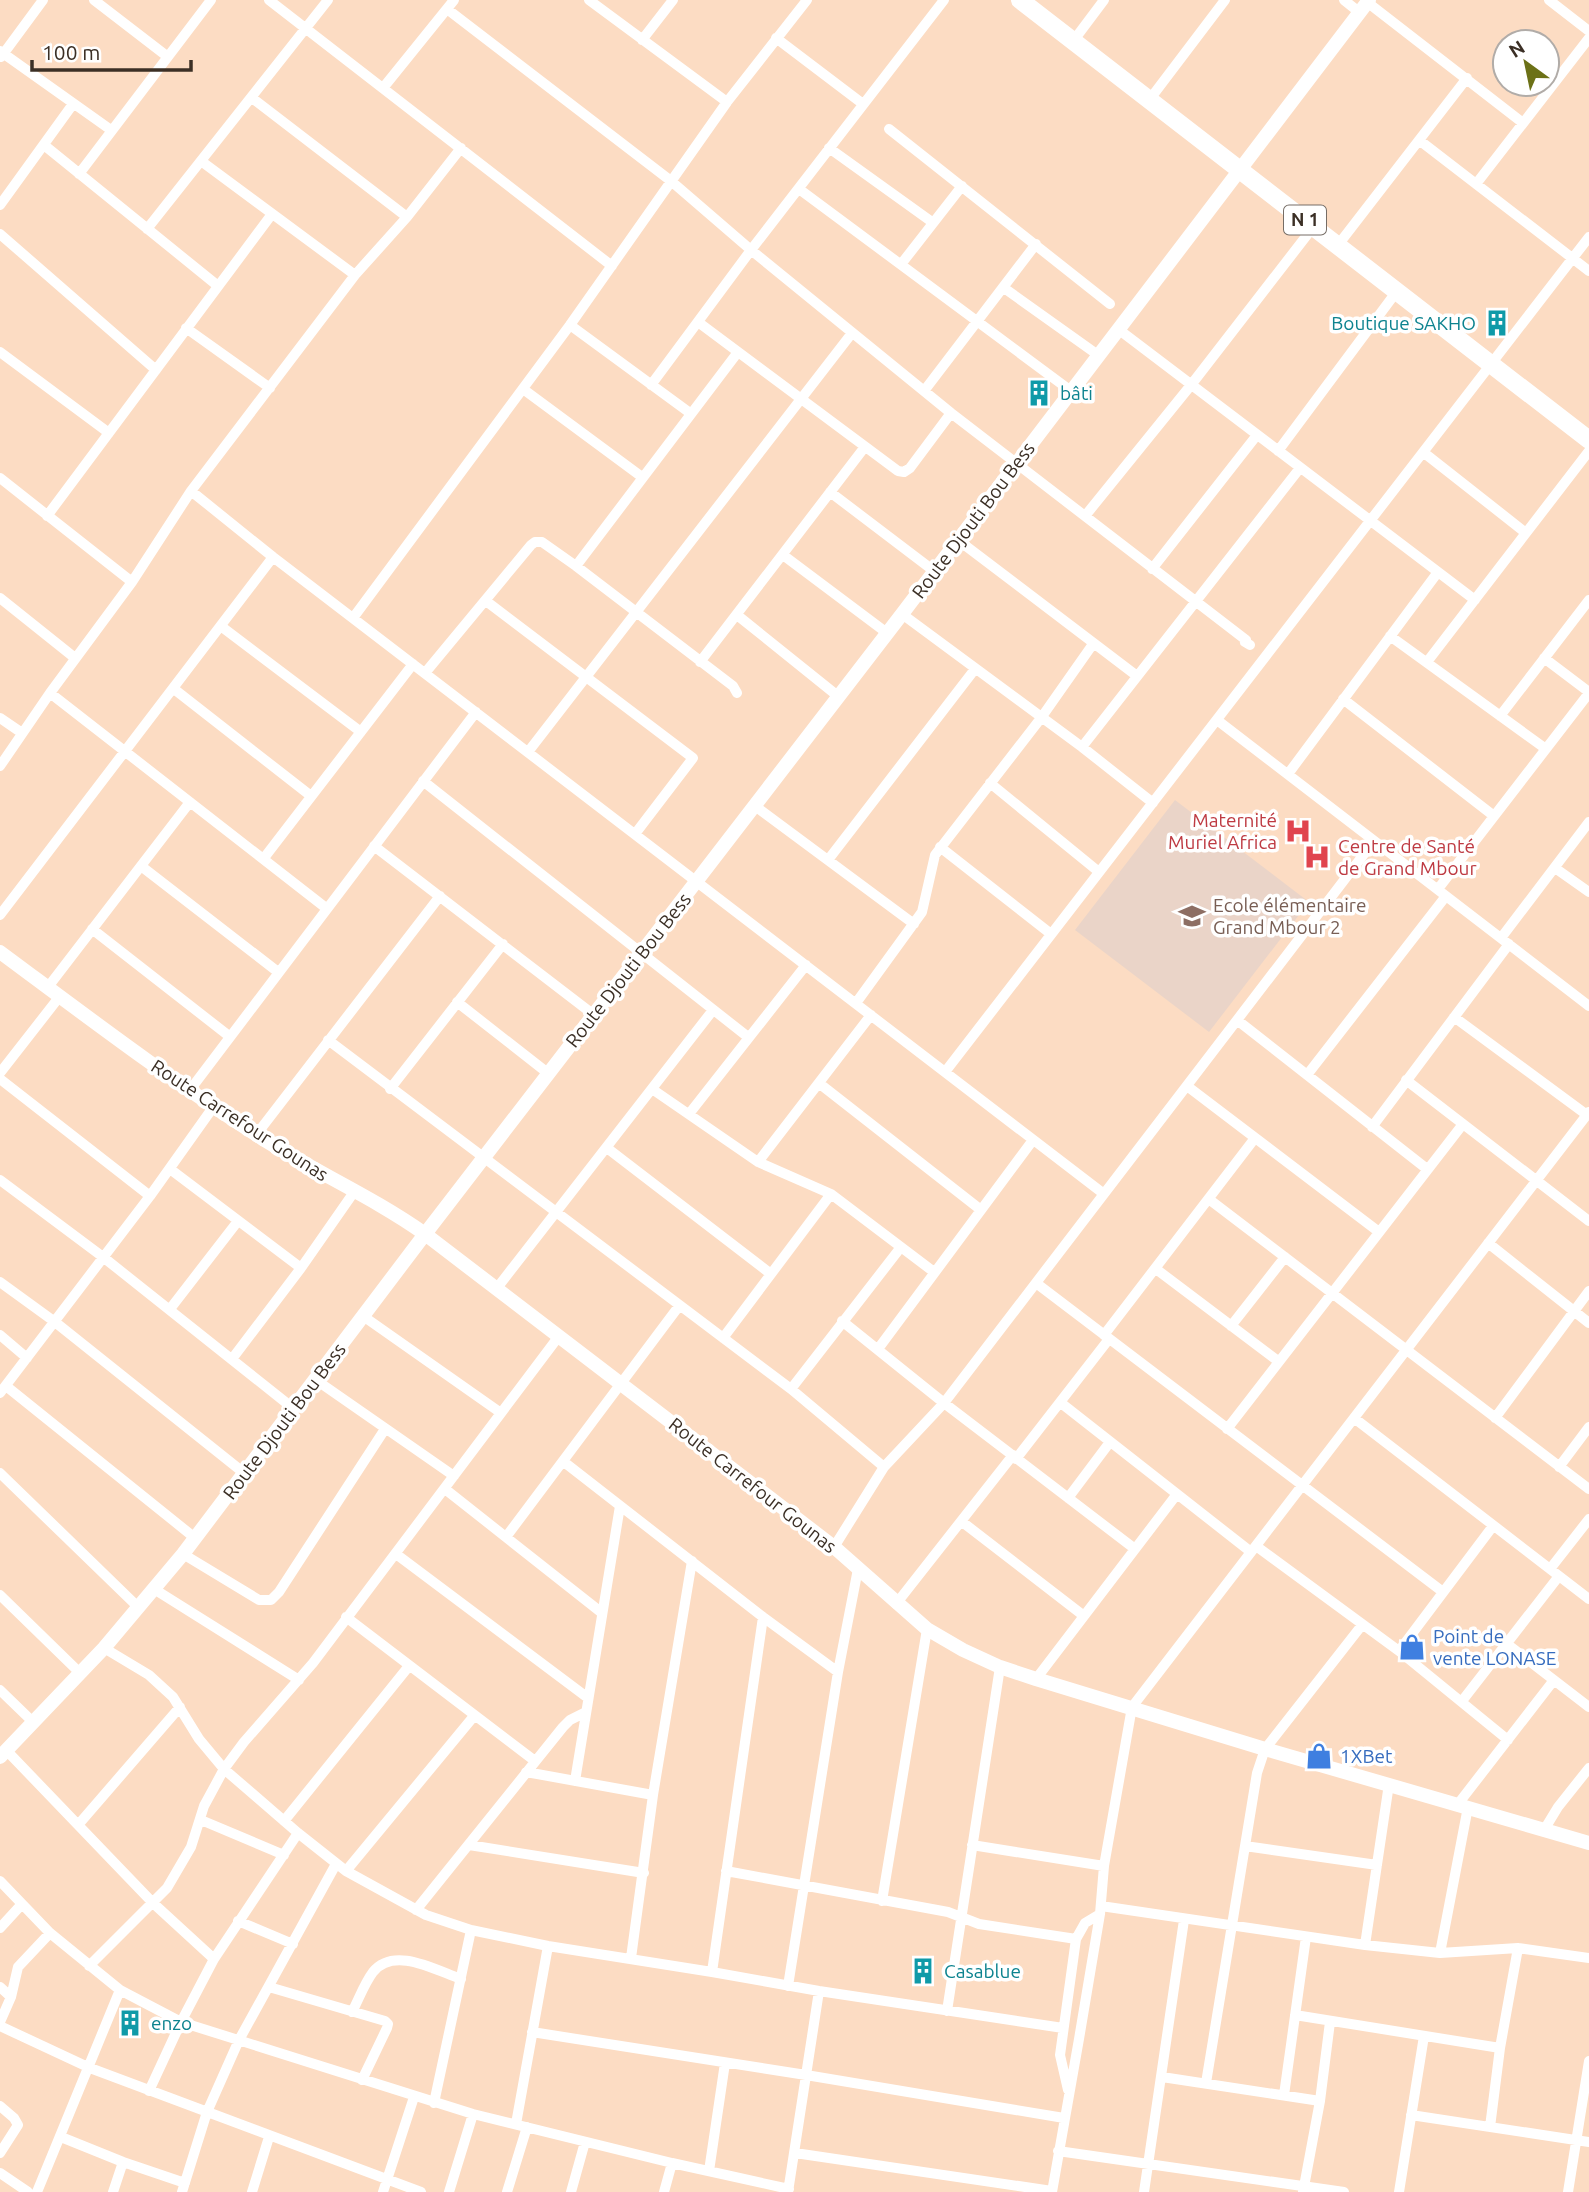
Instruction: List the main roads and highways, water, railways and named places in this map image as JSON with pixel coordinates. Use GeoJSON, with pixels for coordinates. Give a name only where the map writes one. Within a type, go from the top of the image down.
{"type":"FeatureCollection","features":[{"type":"Feature","properties":{"kind":"highway","name":"N 1"},"geometry":{"type":"LineString","coordinates":[[1020,0],[1589,440]]}},
{"type":"Feature","properties":{"kind":"main road","name":"Route Djouti Bou Bess"},"geometry":{"type":"LineString","coordinates":[[3,1754],[104,1648],[183,1554],[1365,5]]}},
{"type":"Feature","properties":{"kind":"main road","name":"Route Carrefour Gounas"},"geometry":{"type":"LineString","coordinates":[[0,952],[256,1135],[401,1217],[425,1234],[834,1547],[926,1629],[963,1650],[1000,1667],[1036,1679],[1589,1843]]}},
{"type":"Feature","properties":{"kind":"place","name":"Boutique SAKHO"},"geometry":{"type":"Point","coordinates":[1497,323]}},
{"type":"Feature","properties":{"kind":"place","name":"bâti"},"geometry":{"type":"Point","coordinates":[1039,393]}},
{"type":"Feature","properties":{"kind":"place","name":"Maternité Muriel Africa"},"geometry":{"type":"Point","coordinates":[1298,831]}},
{"type":"Feature","properties":{"kind":"place","name":"Centre de Santé de Grand Mbour"},"geometry":{"type":"Point","coordinates":[1317,857]}},
{"type":"Feature","properties":{"kind":"place","name":"Ecole élémentaire Grand Mbour 2"},"geometry":{"type":"Point","coordinates":[1192,916]}},
{"type":"Feature","properties":{"kind":"place","name":"Point de vente LONASE"},"geometry":{"type":"Point","coordinates":[1412,1647]}},
{"type":"Feature","properties":{"kind":"place","name":"1XBet"},"geometry":{"type":"Point","coordinates":[1319,1756]}},
{"type":"Feature","properties":{"kind":"place","name":"Casablue"},"geometry":{"type":"Point","coordinates":[923,1971]}},
{"type":"Feature","properties":{"kind":"place","name":"enzo"},"geometry":{"type":"Point","coordinates":[130,2023]}}]}
